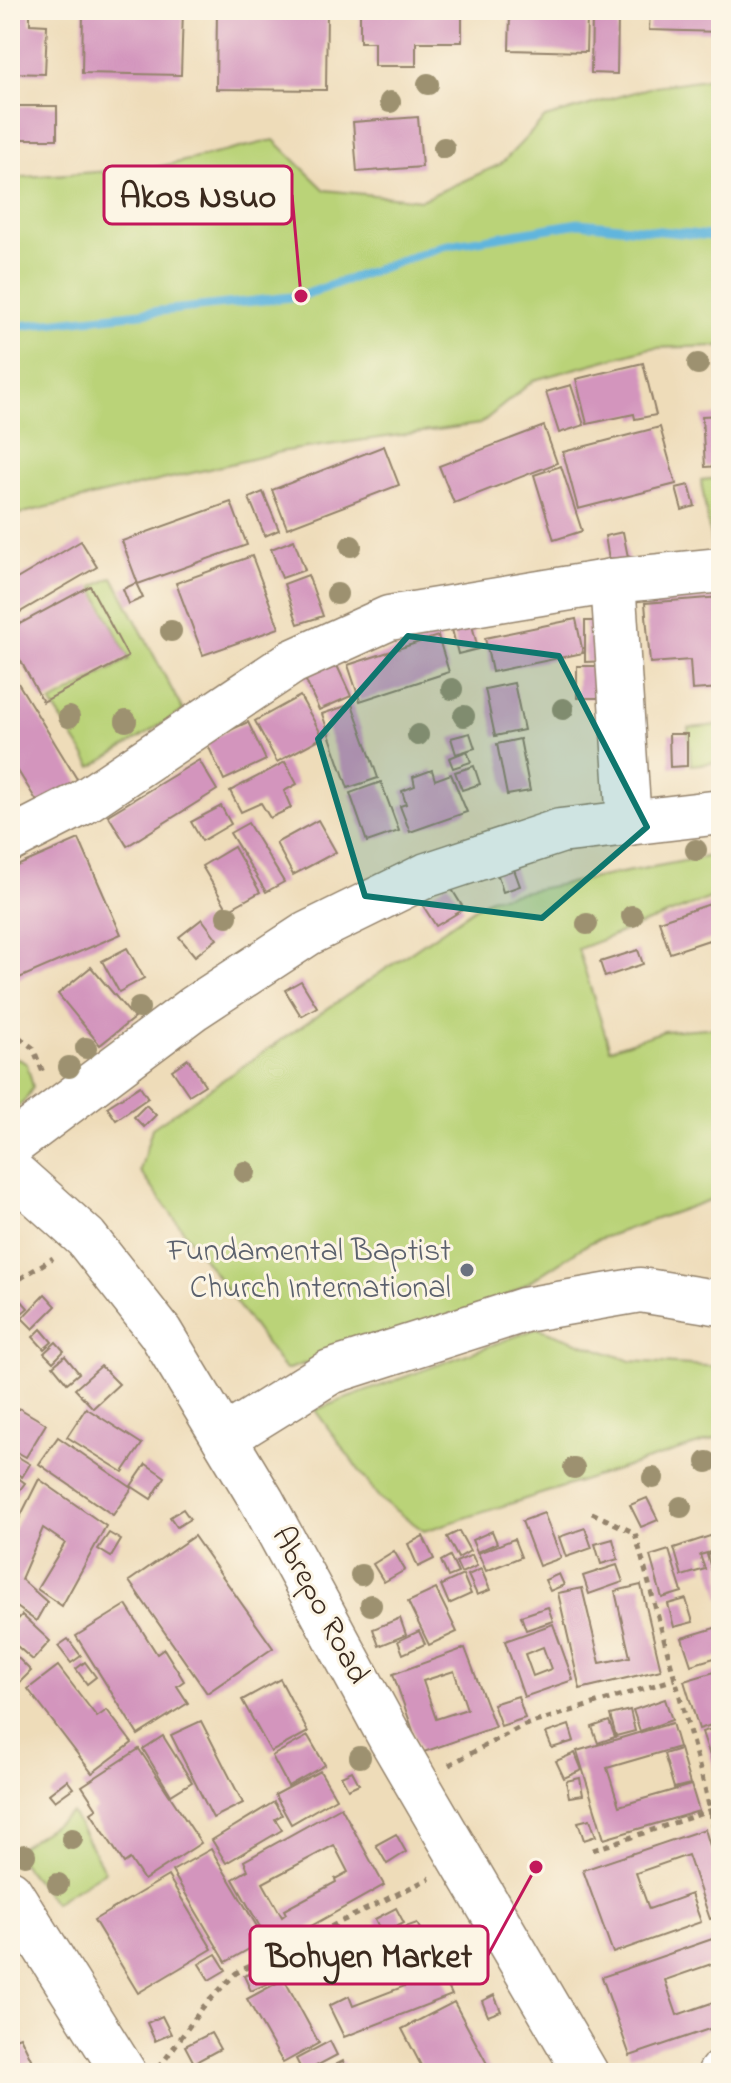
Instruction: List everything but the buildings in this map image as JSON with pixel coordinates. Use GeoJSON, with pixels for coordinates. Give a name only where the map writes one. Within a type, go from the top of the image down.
{"type":"FeatureCollection","features":[{"type":"Feature","properties":{"kind":"street"},"geometry":{"type":"LineString","coordinates":[[10,840],[82,803],[292,662],[389,618],[613,581],[721,570]]}},
{"type":"Feature","properties":{"kind":"street"},"geometry":{"type":"LineString","coordinates":[[613,581],[629,823]]}},
{"type":"Feature","properties":{"kind":"street"},"geometry":{"type":"LineString","coordinates":[[10,1146],[194,1008],[307,934],[427,875],[560,831],[721,812]]}},
{"type":"Feature","properties":{"kind":"street","name":"Abrepo Road"},"geometry":{"type":"LineString","coordinates":[[10,1170],[86,1238],[160,1332],[262,1501],[416,1783],[586,2073]]}},
{"type":"Feature","properties":{"kind":"street"},"geometry":{"type":"LineString","coordinates":[[224,1438],[330,1372],[524,1310],[640,1290],[721,1303]]}},
{"type":"Feature","properties":{"kind":"street"},"geometry":{"type":"LineString","coordinates":[[10,1892],[124,2073]]}},
{"type":"Feature","properties":{"kind":"path"},"geometry":{"type":"LineString","coordinates":[[10,1030],[33,1048],[58,1109]]}},
{"type":"Feature","properties":{"kind":"path"},"geometry":{"type":"LineString","coordinates":[[10,1285],[86,1238]]}},
{"type":"Feature","properties":{"kind":"path"},"geometry":{"type":"LineString","coordinates":[[592,1513],[635,1533],[721,1861]]}},
{"type":"Feature","properties":{"kind":"path"},"geometry":{"type":"LineString","coordinates":[[416,1783],[522,1726],[675,1679]]}},
{"type":"Feature","properties":{"kind":"path"},"geometry":{"type":"LineString","coordinates":[[593,1850],[721,1807]]}},
{"type":"Feature","properties":{"kind":"path"},"geometry":{"type":"LineString","coordinates":[[155,2073],[203,2007],[236,1973],[463,1862]]}},
{"type":"Feature","properties":{"kind":"highlighted area"},"geometry":{"type":"Polygon","coordinates":[[[408,636],[559,656],[647,827],[542,918],[365,896],[318,739],[408,636]]]}},
{"type":"Feature","properties":{"kind":"green space"},"geometry":{"type":"Polygon","coordinates":[[[721,77],[721,346],[650,348],[534,380],[480,424],[285,451],[10,516],[10,178],[154,168],[274,140],[325,190],[421,200],[501,164],[545,118],[655,86],[721,77]]]}},
{"type":"Feature","properties":{"kind":"green space"},"geometry":{"type":"Polygon","coordinates":[[[721,478],[721,554],[713,555],[701,480],[721,478]]]}},
{"type":"Feature","properties":{"kind":"green space"},"geometry":{"type":"Polygon","coordinates":[[[113,577],[183,711],[92,767],[51,703],[129,659],[93,587],[113,577]]]}},
{"type":"Feature","properties":{"kind":"green space"},"geometry":{"type":"Polygon","coordinates":[[[721,725],[721,762],[691,765],[688,728],[721,725]]]}},
{"type":"Feature","properties":{"kind":"green space","name":"Fundamental Baptist Church International"},"geometry":{"type":"Polygon","coordinates":[[[721,854],[721,894],[578,949],[610,1049],[664,1031],[721,1027],[721,1196],[591,1242],[501,1300],[285,1370],[140,1171],[152,1128],[490,898],[721,854]]]}},
{"type":"Feature","properties":{"kind":"green space"},"geometry":{"type":"Polygon","coordinates":[[[10,1054],[27,1064],[33,1087],[21,1104],[10,1109],[10,1054]]]}},
{"type":"Feature","properties":{"kind":"green space"},"geometry":{"type":"Polygon","coordinates":[[[538,1328],[631,1361],[721,1367],[721,1437],[424,1531],[380,1499],[315,1410],[538,1328]]]}},
{"type":"Feature","properties":{"kind":"green space"},"geometry":{"type":"Polygon","coordinates":[[[72,1813],[105,1871],[54,1903],[13,1852],[72,1813]]]}},
{"type":"Feature","properties":{"kind":"waterway"},"geometry":{"type":"LineString","coordinates":[[10,327],[301,296],[443,246],[579,223],[721,237]]}},
{"type":"Feature","properties":{"kind":"place","name":"Akos Nsuo"},"geometry":{"type":"Point","coordinates":[301,296]}},
{"type":"Feature","properties":{"kind":"place","name":"Fundamental Baptist Church International"},"geometry":{"type":"Point","coordinates":[467,1270]}},
{"type":"Feature","properties":{"kind":"place","name":"Bohyen Market"},"geometry":{"type":"Point","coordinates":[536,1867]}}]}
